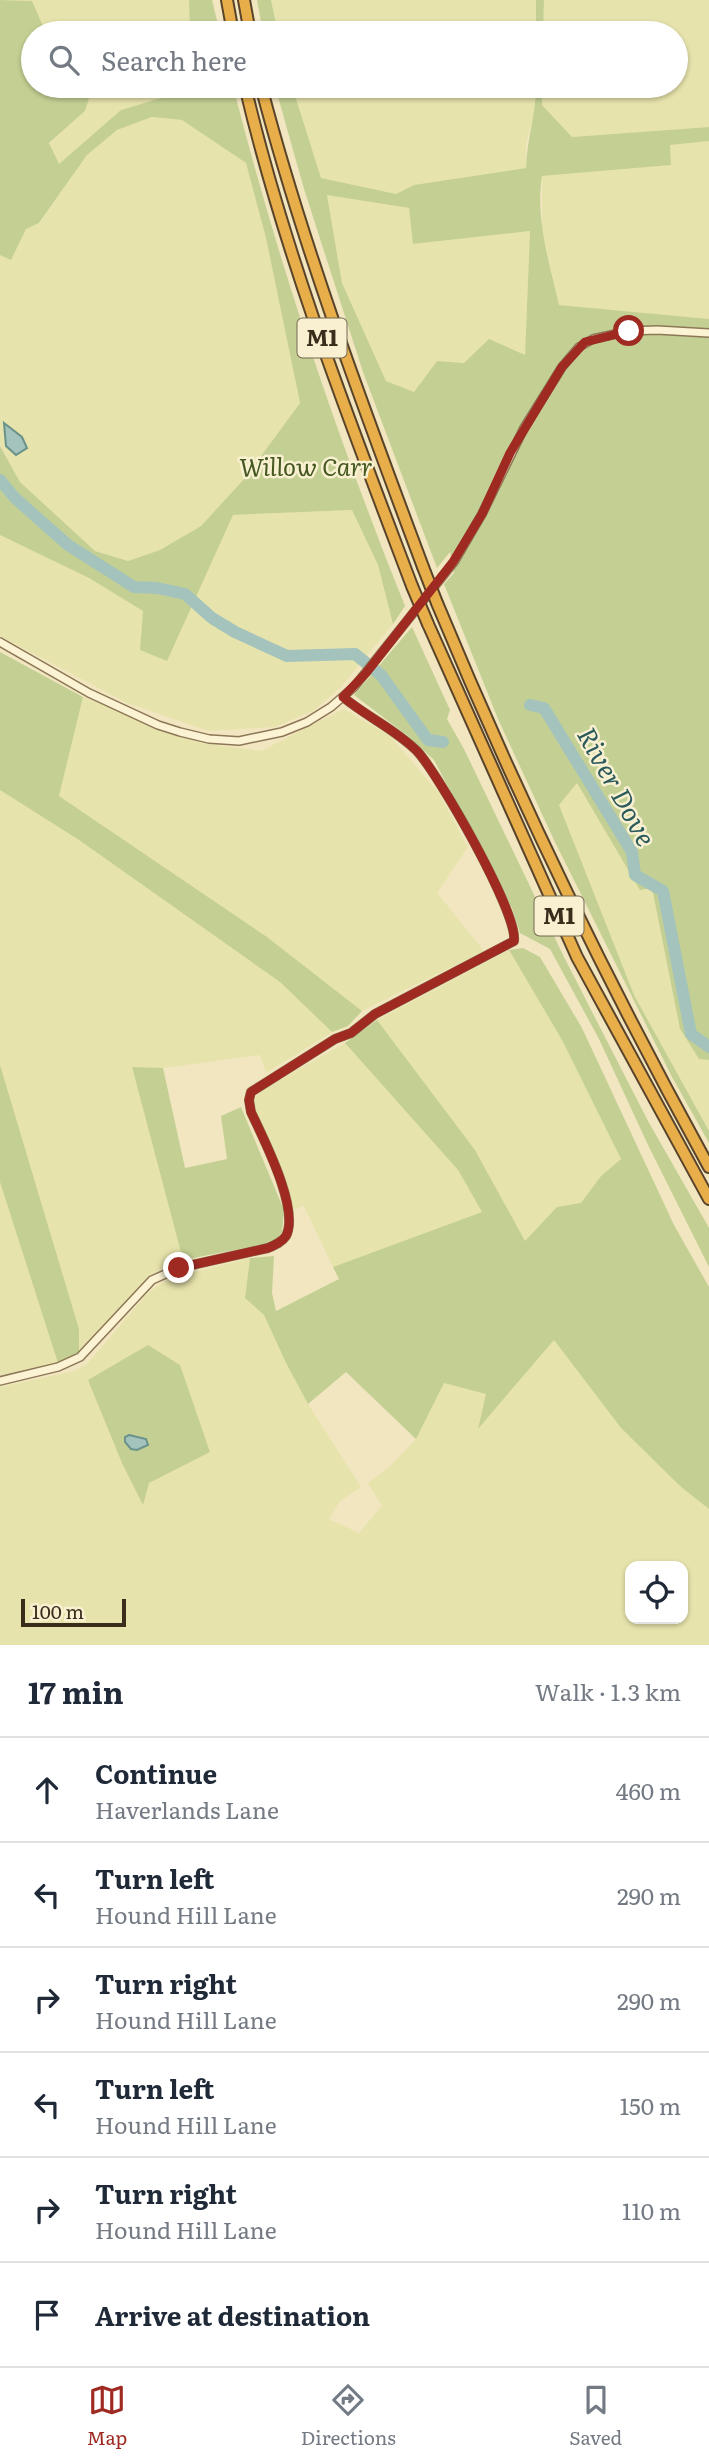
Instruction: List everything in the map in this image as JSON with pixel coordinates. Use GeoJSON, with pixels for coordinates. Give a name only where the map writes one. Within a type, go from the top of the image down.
{"type":"FeatureCollection","features":[{"type":"Feature","properties":{"kind":"highway"},"geometry":{"type":"LineString","coordinates":[[227,0],[231,21]]}},
{"type":"Feature","properties":{"kind":"highway"},"geometry":{"type":"LineString","coordinates":[[244,0],[248,21]]}},
{"type":"Feature","properties":{"kind":"highway","name":"M1"},"geometry":{"type":"LineString","coordinates":[[248,98],[304,287],[412,586],[577,957],[709,1199]]}},
{"type":"Feature","properties":{"kind":"highway","name":"M1"},"geometry":{"type":"LineString","coordinates":[[264,98],[288,183],[323,290],[437,603],[542,842],[658,1075],[709,1167]]}},
{"type":"Feature","properties":{"kind":"street"},"geometry":{"type":"LineString","coordinates":[[0,642],[89,693],[158,725],[209,740],[239,740],[282,732],[307,722],[343,697],[366,673],[453,562],[482,514],[524,428],[562,367],[579,347],[593,339],[629,331],[709,333]]}},
{"type":"Feature","properties":{"kind":"street"},"geometry":{"type":"LineString","coordinates":[[0,1381],[58,1367],[80,1357],[152,1280],[179,1268],[268,1248],[279,1243],[286,1235],[289,1220],[287,1202],[251,1112],[251,1092],[335,1039],[351,1033],[369,1019],[514,941],[508,913],[433,770],[404,739],[343,697]]}},
{"type":"Feature","properties":{"kind":"shaded area"},"geometry":{"type":"Polygon","coordinates":[[[0,0],[189,0],[190,21],[41,21],[32,1],[0,0]]]}},
{"type":"Feature","properties":{"kind":"shaded area"},"geometry":{"type":"Polygon","coordinates":[[[271,0],[536,0],[536,21],[275,21],[271,0]]]}},
{"type":"Feature","properties":{"kind":"shaded area"},"geometry":{"type":"Polygon","coordinates":[[[544,0],[709,0],[709,127],[571,137],[541,105],[541,98],[688,98],[688,21],[543,21],[544,0]]]}},
{"type":"Feature","properties":{"kind":"shaded area"},"geometry":{"type":"Polygon","coordinates":[[[89,98],[161,98],[121,110],[59,165],[49,144],[85,111],[89,98]]]}},
{"type":"Feature","properties":{"kind":"shaded area"},"geometry":{"type":"Polygon","coordinates":[[[296,98],[536,98],[526,144],[526,168],[415,185],[396,194],[321,178],[296,98]]]}},
{"type":"Feature","properties":{"kind":"shaded area"},"geometry":{"type":"Polygon","coordinates":[[[152,117],[182,120],[246,163],[266,238],[300,404],[245,478],[201,526],[160,550],[128,562],[95,551],[20,482],[0,446],[0,255],[11,259],[26,229],[40,223],[87,155],[117,130],[152,117]]]}},
{"type":"Feature","properties":{"kind":"shaded area"},"geometry":{"type":"Polygon","coordinates":[[[709,141],[709,319],[559,305],[542,229],[542,176],[671,165],[670,145],[709,141]]]}},
{"type":"Feature","properties":{"kind":"shaded area"},"geometry":{"type":"Polygon","coordinates":[[[327,195],[409,208],[414,244],[530,231],[525,355],[464,363],[437,361],[414,392],[386,381],[342,283],[327,195]]]}},
{"type":"Feature","properties":{"kind":"shaded area"},"geometry":{"type":"Polygon","coordinates":[[[352,510],[378,565],[393,624],[341,687],[313,711],[275,727],[209,731],[127,703],[0,636],[0,535],[89,578],[143,611],[140,650],[167,660],[233,515],[352,510]]]}},
{"type":"Feature","properties":{"kind":"shaded area"},"geometry":{"type":"Polygon","coordinates":[[[83,697],[200,743],[261,751],[344,709],[390,736],[438,792],[468,847],[437,893],[484,951],[362,1011],[267,937],[59,796],[83,697]]]}},
{"type":"Feature","properties":{"kind":"shaded area"},"geometry":{"type":"Polygon","coordinates":[[[576,782],[640,889],[652,888],[680,1029],[699,1059],[709,1060],[709,1131],[634,995],[558,805],[576,782]]]}},
{"type":"Feature","properties":{"kind":"shaded area"},"geometry":{"type":"Polygon","coordinates":[[[0,790],[79,840],[280,982],[332,1032],[266,1073],[260,1055],[163,1068],[132,1067],[183,1260],[151,1274],[79,1352],[79,1329],[0,1066],[0,790]]]}},
{"type":"Feature","properties":{"kind":"shaded area"},"geometry":{"type":"Polygon","coordinates":[[[509,950],[562,1040],[621,1159],[601,1176],[581,1204],[557,1208],[525,1242],[475,1150],[377,1020],[509,950]]]}},
{"type":"Feature","properties":{"kind":"shaded area"},"geometry":{"type":"Polygon","coordinates":[[[345,1043],[458,1170],[482,1212],[333,1267],[304,1206],[294,1210],[252,1102],[261,1091],[345,1043]]]}},
{"type":"Feature","properties":{"kind":"shaded area"},"geometry":{"type":"Polygon","coordinates":[[[0,1182],[58,1363],[0,1375],[0,1182]]]}},
{"type":"Feature","properties":{"kind":"shaded area"},"geometry":{"type":"Polygon","coordinates":[[[250,1258],[245,1298],[264,1315],[308,1404],[361,1487],[340,1501],[329,1519],[359,1533],[382,1506],[368,1483],[390,1466],[416,1439],[444,1382],[486,1394],[479,1428],[554,1340],[621,1428],[680,1486],[709,1509],[709,1645],[0,1645],[0,1387],[74,1371],[87,1364],[147,1294],[160,1284],[187,1274],[250,1258]]]}},
{"type":"Feature","properties":{"kind":"green space","name":"Willow Carr"},"geometry":{"type":"Polygon","coordinates":[[[0,0],[32,1],[41,21],[21,21],[21,98],[89,98],[85,111],[49,143],[59,164],[121,110],[161,98],[236,98],[269,218],[310,349],[405,606],[393,624],[378,565],[352,510],[233,515],[167,661],[140,650],[143,611],[89,578],[0,535],[0,446],[20,482],[95,551],[128,561],[160,550],[201,526],[245,478],[300,403],[266,238],[246,163],[182,120],[152,117],[117,130],[87,155],[39,223],[26,229],[11,260],[0,255],[0,0]]]}},
{"type":"Feature","properties":{"kind":"green space"},"geometry":{"type":"Polygon","coordinates":[[[189,0],[212,0],[217,21],[190,21],[189,0]]]}},
{"type":"Feature","properties":{"kind":"green space"},"geometry":{"type":"Polygon","coordinates":[[[257,0],[271,0],[275,21],[261,21],[257,0]]]}},
{"type":"Feature","properties":{"kind":"green space"},"geometry":{"type":"Polygon","coordinates":[[[536,0],[544,0],[543,21],[536,21],[536,0]]]}},
{"type":"Feature","properties":{"kind":"green space"},"geometry":{"type":"Polygon","coordinates":[[[278,98],[296,98],[321,178],[396,194],[414,185],[526,168],[535,98],[542,98],[542,105],[572,137],[709,127],[709,141],[670,145],[671,165],[542,176],[540,209],[544,241],[559,305],[709,319],[709,1060],[699,1059],[680,1029],[652,888],[640,890],[577,783],[559,805],[634,995],[709,1131],[709,1143],[672,1077],[554,840],[498,719],[444,584],[454,573],[450,552],[437,568],[363,372],[304,189],[278,98]],[[327,195],[342,283],[386,381],[414,392],[437,361],[464,363],[489,339],[525,355],[530,231],[413,244],[409,208],[327,195]]]}},
{"type":"Feature","properties":{"kind":"green space"},"geometry":{"type":"Polygon","coordinates":[[[412,627],[450,710],[447,719],[564,957],[648,1121],[709,1228],[709,1267],[599,1039],[550,949],[520,933],[512,908],[434,760],[408,736],[354,695],[412,627]]]}},
{"type":"Feature","properties":{"kind":"green space"},"geometry":{"type":"Polygon","coordinates":[[[0,652],[83,697],[59,796],[267,937],[362,1011],[348,1026],[332,1032],[280,982],[79,840],[0,790],[0,652]]]}},
{"type":"Feature","properties":{"kind":"green space"},"geometry":{"type":"Polygon","coordinates":[[[523,948],[540,957],[582,1028],[674,1225],[709,1287],[709,1509],[680,1486],[621,1428],[554,1340],[478,1429],[486,1394],[444,1383],[416,1439],[346,1372],[308,1404],[264,1315],[245,1298],[250,1258],[274,1256],[272,1293],[276,1311],[339,1279],[333,1267],[482,1212],[458,1170],[345,1043],[377,1020],[475,1150],[525,1241],[557,1207],[581,1203],[601,1176],[621,1159],[562,1040],[509,950],[523,948]]]}},
{"type":"Feature","properties":{"kind":"green space"},"geometry":{"type":"Polygon","coordinates":[[[0,1065],[79,1329],[79,1352],[58,1363],[0,1182],[0,1065]]]}},
{"type":"Feature","properties":{"kind":"green space"},"geometry":{"type":"Polygon","coordinates":[[[132,1067],[163,1068],[185,1168],[227,1159],[221,1116],[241,1107],[284,1210],[282,1232],[275,1242],[183,1260],[132,1067]]]}},
{"type":"Feature","properties":{"kind":"green space"},"geometry":{"type":"Polygon","coordinates":[[[148,1345],[180,1365],[210,1452],[149,1483],[143,1505],[122,1463],[88,1380],[148,1345]]]}},
{"type":"Feature","properties":{"kind":"water"},"geometry":{"type":"Polygon","coordinates":[[[4,423],[22,437],[27,448],[16,455],[6,446],[4,423]]]}},
{"type":"Feature","properties":{"kind":"water"},"geometry":{"type":"Polygon","coordinates":[[[129,1435],[146,1439],[148,1445],[137,1450],[131,1449],[125,1442],[125,1437],[129,1435]]]}},
{"type":"Feature","properties":{"kind":"waterway","name":"River Dove"},"geometry":{"type":"LineString","coordinates":[[0,480],[15,498],[68,545],[134,587],[157,588],[185,594],[212,618],[235,632],[287,656],[355,654],[381,675],[428,740],[443,742]]}},
{"type":"Feature","properties":{"kind":"waterway","name":"River Dove"},"geometry":{"type":"LineString","coordinates":[[530,705],[544,708],[632,852],[635,875],[663,891],[691,1034],[709,1047]]}},
{"type":"Feature","properties":{"kind":"route"},"geometry":{"type":"LineString","coordinates":[[179,1268],[268,1248],[279,1243],[286,1235],[289,1220],[287,1202],[251,1112],[251,1092],[335,1039],[351,1033],[375,1014],[514,941],[508,913],[433,770],[404,739],[343,697],[366,673],[453,562],[482,514],[510,453],[562,367],[585,342],[629,331]]}}]}
